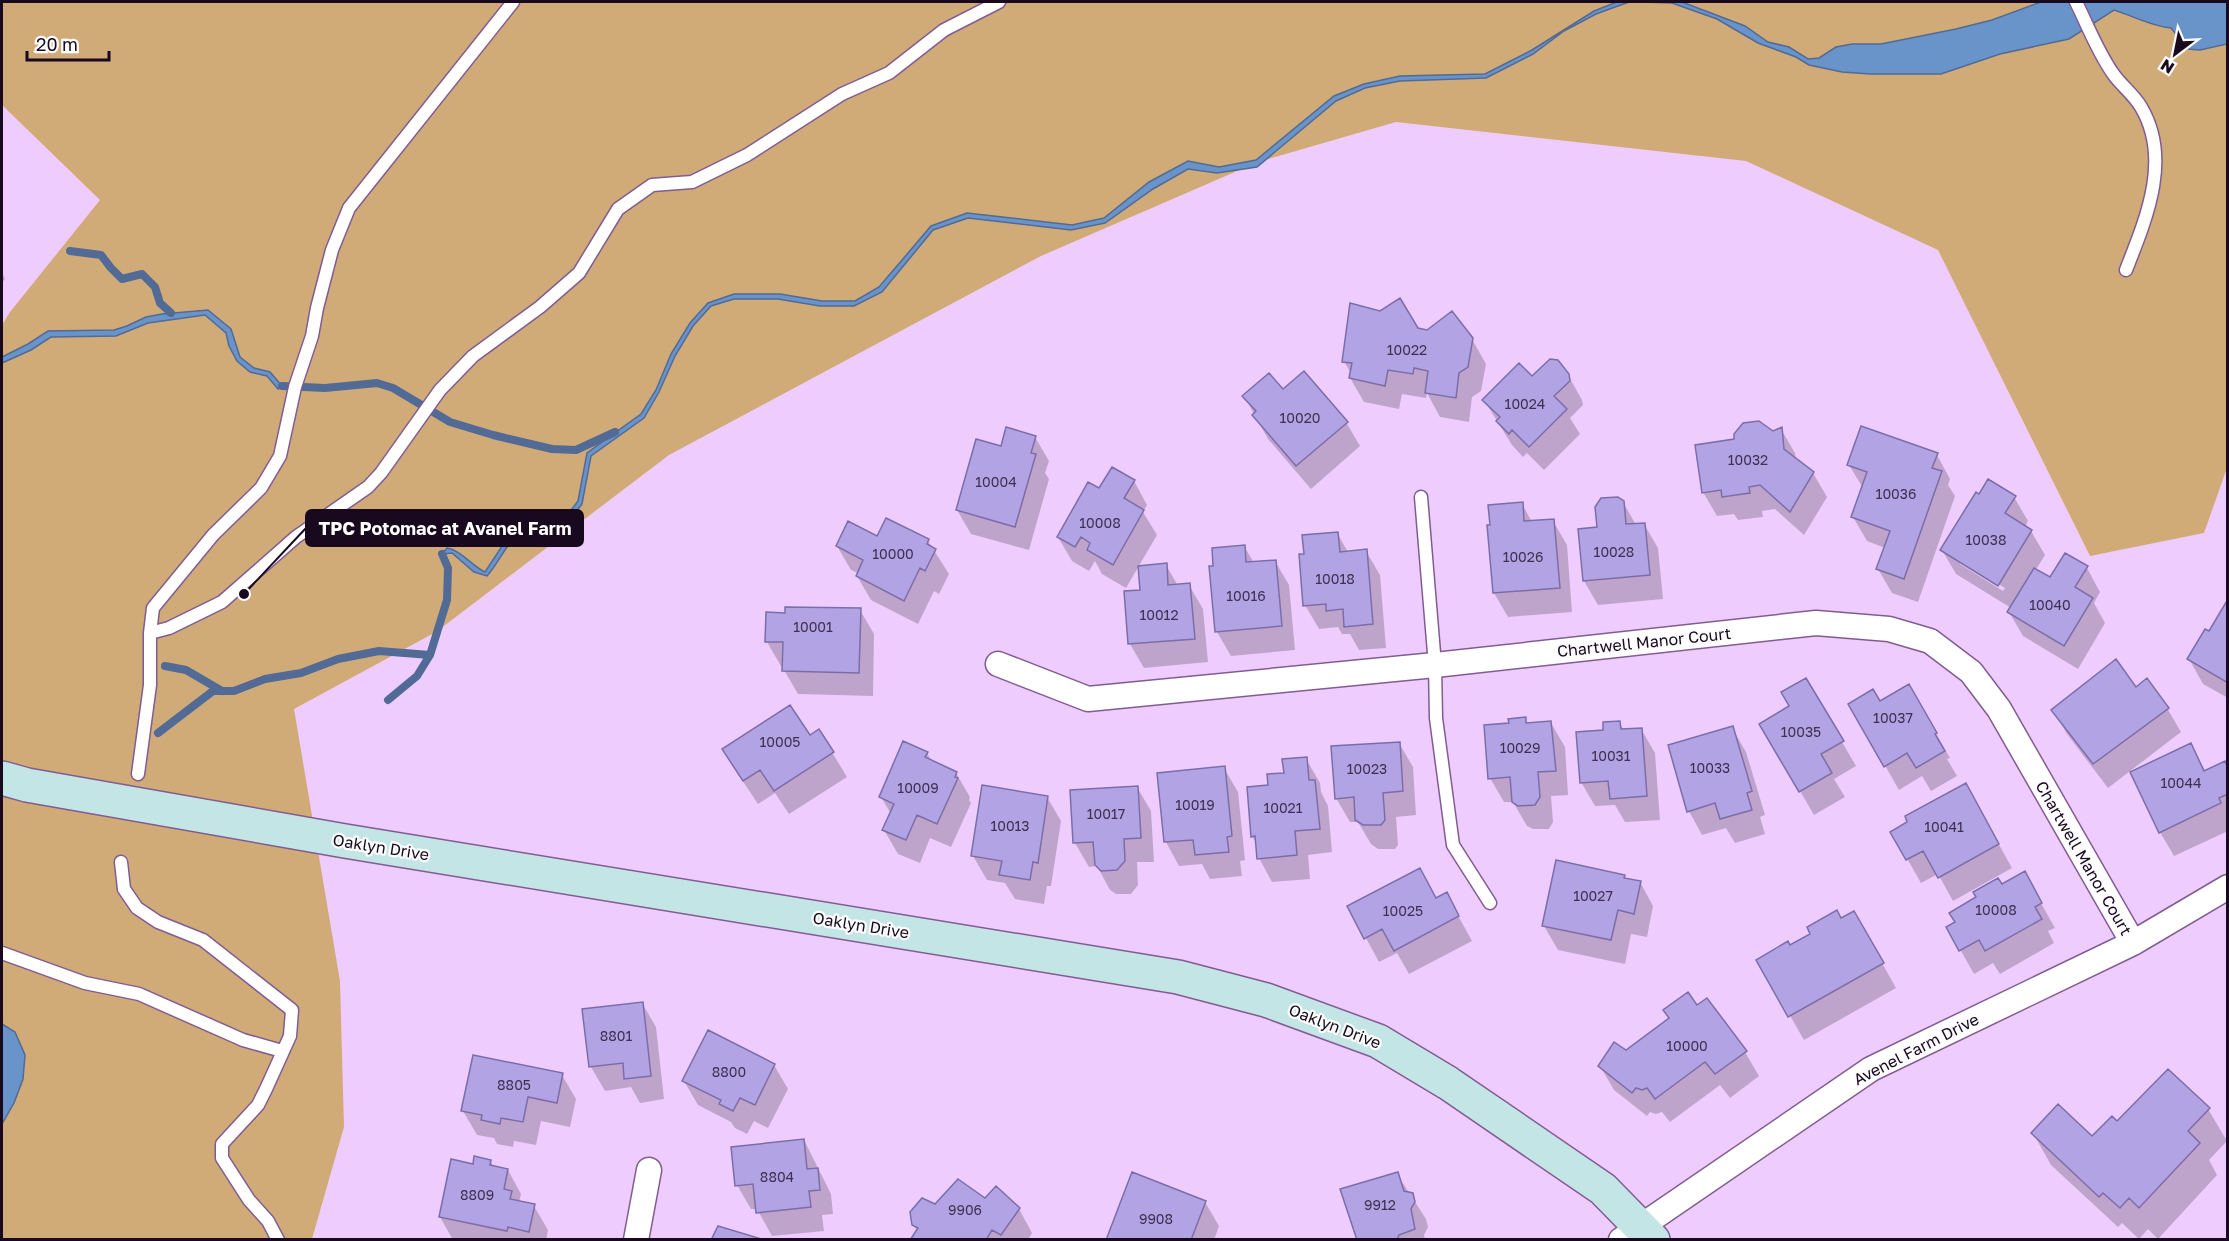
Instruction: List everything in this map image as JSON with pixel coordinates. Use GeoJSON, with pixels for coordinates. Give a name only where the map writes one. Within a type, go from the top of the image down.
{"type":"FeatureCollection","features":[{"type":"Feature","properties":{"kind":"street","name":"Chartwell Manor Court"},"geometry":{"type":"LineString","coordinates":[[998,664],[1088,699],[1435,665],[1816,623],[1890,628],[1930,641],[1971,672],[1999,710],[2133,943]]}},
{"type":"Feature","properties":{"kind":"street","name":"Oaklyn Drive"},"geometry":{"type":"LineString","coordinates":[[2,777],[27,785],[345,841],[1178,977],[1266,999],[1378,1041],[1448,1083],[1603,1190],[1638,1235]]}},
{"type":"Feature","properties":{"kind":"street","name":"Avenel Farm Drive"},"geometry":{"type":"LineString","coordinates":[[1638,1235],[1871,1069],[2133,943],[2228,887]]}},
{"type":"Feature","properties":{"kind":"street"},"geometry":{"type":"LineString","coordinates":[[636,1239],[649,1170]]}},
{"type":"Feature","properties":{"kind":"lane"},"geometry":{"type":"LineString","coordinates":[[138,774],[150,685],[150,633],[153,608],[213,535],[261,488],[280,456],[295,387],[312,336],[332,250],[349,208],[513,2]]}},
{"type":"Feature","properties":{"kind":"lane"},"geometry":{"type":"LineString","coordinates":[[150,633],[169,628],[222,602],[296,537],[368,487],[387,465],[440,390],[473,356],[540,307],[579,273],[618,209],[652,185],[692,182],[747,155],[842,94],[889,73],[944,30],[999,2]]}},
{"type":"Feature","properties":{"kind":"lane"},"geometry":{"type":"LineString","coordinates":[[2076,2],[2114,74],[2141,106],[2152,134],[2154,190],[2126,270]]}},
{"type":"Feature","properties":{"kind":"lane"},"geometry":{"type":"LineString","coordinates":[[1421,497],[1435,665],[1436,718],[1453,845],[1490,903]]}},
{"type":"Feature","properties":{"kind":"lane"},"geometry":{"type":"LineString","coordinates":[[121,862],[124,889],[137,908],[158,922],[203,940],[292,1010],[290,1036],[258,1105],[222,1144],[222,1158],[249,1200],[268,1221],[278,1239]]}},
{"type":"Feature","properties":{"kind":"lane"},"geometry":{"type":"LineString","coordinates":[[2,953],[85,983],[139,994],[243,1040],[282,1051]]}},
{"type":"Feature","properties":{"kind":"shaded area"},"geometry":{"type":"Polygon","coordinates":[[[2,2],[2227,2],[2227,468],[2204,533],[2090,556],[1938,250],[1746,161],[1396,122],[1258,162],[1041,256],[669,455],[436,632],[294,709],[340,981],[344,1127],[312,1239],[2,1240],[2,325],[100,200],[2,105],[2,2]]]}},
{"type":"Feature","properties":{"kind":"water"},"geometry":{"type":"Polygon","coordinates":[[[1617,2],[1629,2],[1596,14],[1564,31],[1533,54],[1486,78],[1400,81],[1365,88],[1336,101],[1257,167],[1217,173],[1188,169],[1153,189],[1105,223],[1071,230],[968,218],[933,230],[882,292],[854,306],[820,306],[778,299],[734,299],[711,306],[693,326],[675,356],[644,418],[591,456],[582,504],[559,534],[531,536],[511,543],[487,576],[474,572],[452,553],[442,554],[447,548],[452,549],[485,572],[504,543],[531,531],[556,530],[578,501],[587,453],[641,414],[656,390],[671,354],[690,323],[708,303],[734,294],[780,294],[822,301],[855,301],[879,287],[931,226],[967,213],[1072,225],[1104,218],[1149,182],[1188,161],[1219,167],[1256,160],[1334,96],[1364,84],[1400,76],[1485,74],[1532,50],[1594,11],[1617,2]]]}},
{"type":"Feature","properties":{"kind":"water"},"geometry":{"type":"Polygon","coordinates":[[[1642,2],[1682,2],[1745,26],[1768,42],[1789,47],[1808,59],[1819,58],[1836,47],[1852,44],[1881,44],[1956,29],[1992,20],[2041,2],[2227,2],[2227,44],[2200,50],[2188,49],[2171,28],[2149,23],[2114,10],[2069,39],[2000,54],[1941,74],[1842,72],[1809,65],[1796,57],[1758,43],[1717,19],[1672,3],[1642,2]]]}},
{"type":"Feature","properties":{"kind":"water"},"geometry":{"type":"Polygon","coordinates":[[[208,310],[231,329],[240,357],[254,368],[270,372],[282,386],[278,389],[267,376],[250,372],[237,361],[229,346],[226,333],[205,315],[148,323],[116,336],[51,337],[31,350],[2,363],[2,357],[48,331],[114,330],[146,317],[208,310]]]}},
{"type":"Feature","properties":{"kind":"water"},"geometry":{"type":"Polygon","coordinates":[[[2,1024],[15,1032],[25,1055],[23,1079],[14,1103],[2,1124],[2,1024]]]}},
{"type":"Feature","properties":{"kind":"building"},"geometry":{"type":"Polygon","coordinates":[[[1400,298],[1418,328],[1427,330],[1452,311],[1473,338],[1468,367],[1459,373],[1456,398],[1425,393],[1428,371],[1414,368],[1413,374],[1388,370],[1385,386],[1349,378],[1352,363],[1342,362],[1350,303],[1380,311],[1400,298]]]}},
{"type":"Feature","properties":{"kind":"building"},"geometry":{"type":"Polygon","coordinates":[[[1550,359],[1558,360],[1569,374],[1570,381],[1554,396],[1567,409],[1529,447],[1512,430],[1509,434],[1496,421],[1500,417],[1482,400],[1519,363],[1532,376],[1550,359]]]}},
{"type":"Feature","properties":{"kind":"building"},"geometry":{"type":"Polygon","coordinates":[[[1304,371],[1348,422],[1296,466],[1252,415],[1256,411],[1242,396],[1269,373],[1283,389],[1304,371]]]}},
{"type":"Feature","properties":{"kind":"building"},"geometry":{"type":"Polygon","coordinates":[[[1759,421],[1773,431],[1782,427],[1784,449],[1814,472],[1790,512],[1760,485],[1749,487],[1750,493],[1722,497],[1721,490],[1702,493],[1695,445],[1734,439],[1734,434],[1743,423],[1759,421]]]}},
{"type":"Feature","properties":{"kind":"building"},"geometry":{"type":"Polygon","coordinates":[[[1861,426],[1938,453],[1932,468],[1942,471],[1904,579],[1876,569],[1890,531],[1851,517],[1867,472],[1847,465],[1861,426]]]}},
{"type":"Feature","properties":{"kind":"building"},"geometry":{"type":"Polygon","coordinates":[[[1006,427],[1036,436],[1031,453],[1036,454],[1015,527],[956,510],[976,439],[1001,446],[1006,427]]]}},
{"type":"Feature","properties":{"kind":"building"},"geometry":{"type":"Polygon","coordinates":[[[1112,467],[1135,480],[1124,498],[1144,510],[1113,565],[1087,550],[1090,543],[1081,537],[1075,547],[1057,537],[1088,482],[1099,488],[1112,467]]]}},
{"type":"Feature","properties":{"kind":"building"},"geometry":{"type":"Polygon","coordinates":[[[1988,479],[2016,496],[2005,513],[2032,530],[1998,586],[1940,550],[1976,492],[1979,494],[1988,479]]]}},
{"type":"Feature","properties":{"kind":"building"},"geometry":{"type":"Polygon","coordinates":[[[1618,497],[1624,501],[1626,524],[1645,523],[1650,575],[1583,581],[1578,529],[1597,527],[1595,507],[1601,498],[1618,497]]]}},
{"type":"Feature","properties":{"kind":"building"},"geometry":{"type":"Polygon","coordinates":[[[1523,502],[1524,521],[1554,519],[1560,588],[1493,593],[1487,525],[1490,525],[1488,505],[1523,502]]]}},
{"type":"Feature","properties":{"kind":"building"},"geometry":{"type":"Polygon","coordinates":[[[886,518],[929,539],[927,544],[936,549],[925,571],[920,568],[904,601],[856,576],[863,560],[836,546],[848,521],[877,536],[886,518]]]}},
{"type":"Feature","properties":{"kind":"building"},"geometry":{"type":"Polygon","coordinates":[[[1338,532],[1340,552],[1367,549],[1373,624],[1344,627],[1343,609],[1326,611],[1326,604],[1303,606],[1299,554],[1304,554],[1302,535],[1338,532]]]}},
{"type":"Feature","properties":{"kind":"building"},"geometry":{"type":"Polygon","coordinates":[[[1245,545],[1246,562],[1276,560],[1282,626],[1215,632],[1209,566],[1213,566],[1212,548],[1245,545]]]}},
{"type":"Feature","properties":{"kind":"building"},"geometry":{"type":"Polygon","coordinates":[[[2065,553],[2088,566],[2075,587],[2093,598],[2064,646],[2007,612],[2034,568],[2050,577],[2065,553]]]}},
{"type":"Feature","properties":{"kind":"building"},"geometry":{"type":"Polygon","coordinates":[[[1167,563],[1168,585],[1190,583],[1195,639],[1128,644],[1124,591],[1140,590],[1138,566],[1167,563]]]}},
{"type":"Feature","properties":{"kind":"building"},"geometry":{"type":"Polygon","coordinates":[[[2228,599],[2228,683],[2187,659],[2205,629],[2209,631],[2228,599]]]}},
{"type":"Feature","properties":{"kind":"building"},"geometry":{"type":"Polygon","coordinates":[[[785,607],[861,608],[859,673],[782,671],[783,642],[765,642],[766,612],[785,613],[785,607]]]}},
{"type":"Feature","properties":{"kind":"building"},"geometry":{"type":"Polygon","coordinates":[[[2116,659],[2136,687],[2147,678],[2169,708],[2093,764],[2051,710],[2116,659]]]}},
{"type":"Feature","properties":{"kind":"building"},"geometry":{"type":"Polygon","coordinates":[[[1806,678],[1844,741],[1821,754],[1832,773],[1799,792],[1759,724],[1789,706],[1781,692],[1806,678]]]}},
{"type":"Feature","properties":{"kind":"building"},"geometry":{"type":"Polygon","coordinates":[[[1909,684],[1945,751],[1916,768],[1907,753],[1884,767],[1848,704],[1873,689],[1880,701],[1909,684]]]}},
{"type":"Feature","properties":{"kind":"building"},"geometry":{"type":"Polygon","coordinates":[[[790,705],[810,735],[819,729],[834,752],[774,791],[760,770],[743,781],[722,749],[790,705]]]}},
{"type":"Feature","properties":{"kind":"building"},"geometry":{"type":"Polygon","coordinates":[[[1526,717],[1526,723],[1551,721],[1556,771],[1538,772],[1540,797],[1535,805],[1518,806],[1512,802],[1510,777],[1488,779],[1484,725],[1509,723],[1508,719],[1526,717]]]}},
{"type":"Feature","properties":{"kind":"building"},"geometry":{"type":"Polygon","coordinates":[[[1620,721],[1621,729],[1642,728],[1647,796],[1610,799],[1608,781],[1580,783],[1576,732],[1603,730],[1603,722],[1620,721]]]}},
{"type":"Feature","properties":{"kind":"building"},"geometry":{"type":"Polygon","coordinates":[[[1733,726],[1752,791],[1747,793],[1752,810],[1720,819],[1715,803],[1687,812],[1668,745],[1733,726]]]}},
{"type":"Feature","properties":{"kind":"building"},"geometry":{"type":"Polygon","coordinates":[[[903,741],[928,752],[925,757],[957,772],[955,777],[958,778],[937,824],[917,815],[906,840],[882,830],[894,804],[879,797],[903,741]]]}},
{"type":"Feature","properties":{"kind":"building"},"geometry":{"type":"Polygon","coordinates":[[[1400,742],[1403,791],[1383,793],[1385,820],[1381,825],[1363,825],[1355,820],[1354,797],[1335,799],[1331,746],[1400,742]]]}},
{"type":"Feature","properties":{"kind":"building"},"geometry":{"type":"Polygon","coordinates":[[[2191,743],[2204,771],[2225,761],[2228,768],[2228,794],[2219,798],[2221,803],[2159,833],[2130,772],[2191,743]]]}},
{"type":"Feature","properties":{"kind":"building"},"geometry":{"type":"Polygon","coordinates":[[[1307,757],[1309,780],[1315,780],[1320,829],[1295,831],[1297,855],[1257,859],[1255,836],[1251,837],[1247,787],[1268,785],[1267,774],[1284,773],[1282,759],[1307,757]]]}},
{"type":"Feature","properties":{"kind":"building"},"geometry":{"type":"Polygon","coordinates":[[[1225,766],[1232,836],[1227,837],[1229,852],[1195,855],[1193,840],[1164,842],[1157,773],[1225,766]]]}},
{"type":"Feature","properties":{"kind":"building"},"geometry":{"type":"Polygon","coordinates":[[[1966,783],[1999,844],[1938,878],[1923,851],[1906,860],[1890,832],[1907,822],[1905,816],[1966,783]]]}},
{"type":"Feature","properties":{"kind":"building"},"geometry":{"type":"Polygon","coordinates":[[[982,785],[1048,796],[1038,863],[1033,862],[1030,880],[999,875],[1002,861],[971,856],[982,785]]]}},
{"type":"Feature","properties":{"kind":"building"},"geometry":{"type":"Polygon","coordinates":[[[1138,786],[1141,838],[1124,839],[1125,861],[1117,870],[1101,871],[1095,865],[1093,842],[1073,843],[1070,790],[1138,786]]]}},
{"type":"Feature","properties":{"kind":"building"},"geometry":{"type":"Polygon","coordinates":[[[1556,860],[1625,875],[1624,878],[1641,881],[1634,914],[1618,910],[1611,940],[1542,926],[1556,860]]]}},
{"type":"Feature","properties":{"kind":"building"},"geometry":{"type":"Polygon","coordinates":[[[1420,868],[1436,898],[1447,892],[1459,916],[1394,951],[1382,929],[1364,939],[1347,906],[1420,868]]]}},
{"type":"Feature","properties":{"kind":"building"},"geometry":{"type":"Polygon","coordinates":[[[2025,871],[2042,903],[2035,907],[2042,919],[1985,951],[1979,940],[1959,951],[1946,927],[1955,922],[1949,913],[1976,897],[1973,892],[1998,878],[2002,884],[2025,871]]]}},
{"type":"Feature","properties":{"kind":"building"},"geometry":{"type":"Polygon","coordinates":[[[1837,910],[1841,918],[1854,911],[1884,963],[1788,1017],[1756,960],[1788,941],[1790,945],[1810,934],[1807,927],[1837,910]]]}},
{"type":"Feature","properties":{"kind":"building"},"geometry":{"type":"Polygon","coordinates":[[[1688,992],[1697,1005],[1707,998],[1747,1051],[1715,1074],[1705,1062],[1655,1099],[1647,1088],[1642,1090],[1636,1088],[1632,1093],[1598,1066],[1614,1042],[1626,1050],[1669,1018],[1663,1010],[1688,992]]]}},
{"type":"Feature","properties":{"kind":"building"},"geometry":{"type":"Polygon","coordinates":[[[643,1002],[651,1076],[624,1079],[623,1063],[589,1067],[582,1009],[643,1002]]]}},
{"type":"Feature","properties":{"kind":"building"},"geometry":{"type":"Polygon","coordinates":[[[708,1030],[775,1064],[755,1105],[740,1098],[733,1111],[719,1104],[721,1100],[682,1081],[708,1030]]]}},
{"type":"Feature","properties":{"kind":"building"},"geometry":{"type":"Polygon","coordinates":[[[473,1055],[563,1073],[557,1103],[528,1097],[523,1122],[501,1118],[500,1124],[481,1120],[482,1115],[461,1111],[473,1055]]]}},
{"type":"Feature","properties":{"kind":"building"},"geometry":{"type":"Polygon","coordinates":[[[2168,1069],[2210,1108],[2188,1131],[2200,1143],[2139,1208],[2129,1198],[2120,1208],[2103,1193],[2099,1197],[2031,1133],[2058,1104],[2092,1136],[2112,1116],[2117,1121],[2168,1069]]]}},
{"type":"Feature","properties":{"kind":"building"},"geometry":{"type":"Polygon","coordinates":[[[804,1139],[807,1169],[818,1168],[820,1190],[809,1191],[811,1207],[756,1213],[753,1184],[735,1186],[731,1147],[804,1139]]]}},
{"type":"Feature","properties":{"kind":"building"},"geometry":{"type":"Polygon","coordinates":[[[474,1156],[491,1160],[490,1165],[508,1169],[504,1189],[512,1191],[510,1199],[535,1204],[529,1232],[508,1227],[507,1231],[439,1217],[451,1159],[473,1164],[474,1156]]]}},
{"type":"Feature","properties":{"kind":"building"},"geometry":{"type":"Polygon","coordinates":[[[1132,1172],[1206,1201],[1191,1240],[1106,1240],[1132,1172]]]}},
{"type":"Feature","properties":{"kind":"building"},"geometry":{"type":"Polygon","coordinates":[[[1398,1172],[1404,1191],[1413,1193],[1415,1202],[1411,1209],[1415,1229],[1399,1235],[1397,1240],[1357,1240],[1340,1189],[1398,1172]]]}},
{"type":"Feature","properties":{"kind":"building"},"geometry":{"type":"Polygon","coordinates":[[[958,1179],[985,1198],[996,1186],[1020,1208],[1001,1235],[992,1230],[986,1240],[910,1240],[918,1228],[912,1225],[910,1212],[922,1198],[935,1204],[958,1179]]]}},
{"type":"Feature","properties":{"kind":"building"},"geometry":{"type":"Polygon","coordinates":[[[718,1226],[765,1240],[711,1240],[718,1226]]]}},
{"type":"Feature","properties":{"kind":"waterway"},"geometry":{"type":"LineString","coordinates":[[70,251],[101,255],[122,279],[142,274],[155,287],[160,303],[171,313]]}},
{"type":"Feature","properties":{"kind":"waterway"},"geometry":{"type":"LineString","coordinates":[[282,386],[325,388],[377,383],[393,388],[450,422],[552,449],[576,450],[615,432]]}},
{"type":"Feature","properties":{"kind":"waterway"},"geometry":{"type":"LineString","coordinates":[[158,733],[213,691],[234,691],[265,679],[301,673],[338,659],[379,651],[430,655],[447,600],[448,568],[442,554]]}},
{"type":"Feature","properties":{"kind":"waterway"},"geometry":{"type":"LineString","coordinates":[[388,700],[417,676],[430,655]]}},
{"type":"Feature","properties":{"kind":"waterway"},"geometry":{"type":"LineString","coordinates":[[165,666],[186,670],[222,691]]}},
{"type":"Feature","properties":{"kind":"place","name":"TPC Potomac at Avanel Farm"},"geometry":{"type":"Point","coordinates":[244,594]}}]}
